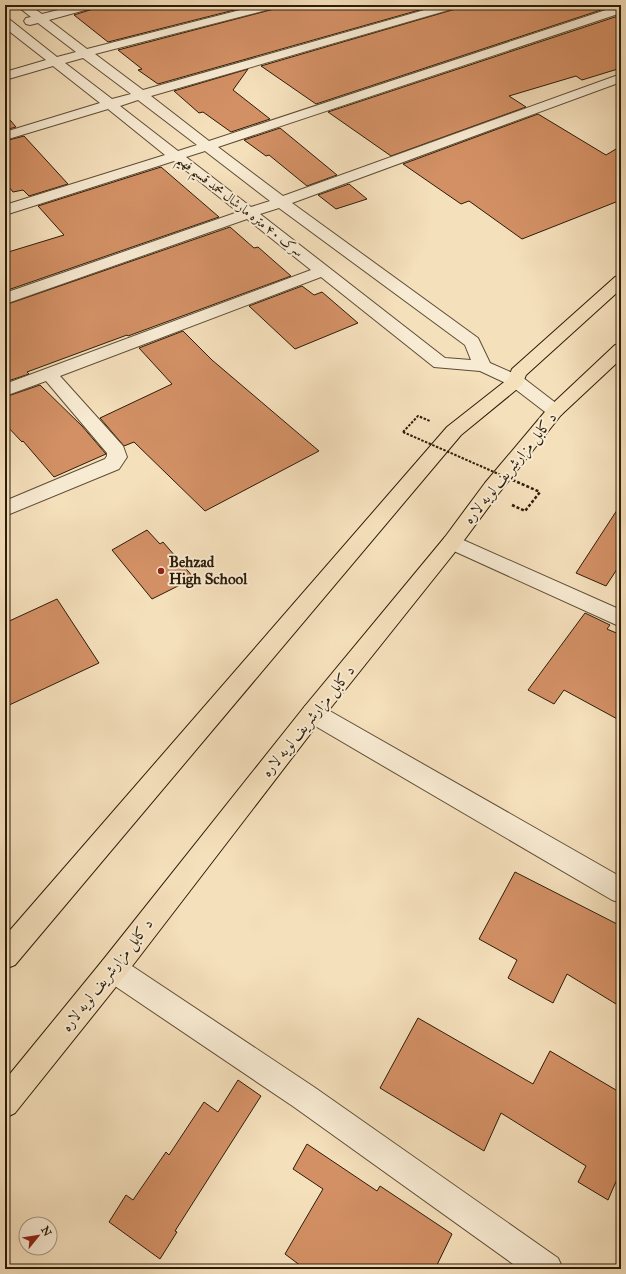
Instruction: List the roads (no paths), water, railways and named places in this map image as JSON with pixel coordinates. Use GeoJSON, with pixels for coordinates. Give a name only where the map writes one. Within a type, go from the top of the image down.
{"type":"FeatureCollection","features":[{"type":"Feature","properties":{"kind":"highway"},"geometry":{"type":"LineString","coordinates":[[5,956],[454,431],[516,381],[518,373],[621,280]]}},
{"type":"Feature","properties":{"kind":"highway","name":"د کابل مزارشریف لویه لاره"},"geometry":{"type":"LineString","coordinates":[[5,1103],[313,713],[452,542],[492,488],[555,412],[621,349]]}},
{"type":"Feature","properties":{"kind":"street","name":"سرک ۴۰ متره مارشال محمد قسیم فهیم"},"geometry":{"type":"LineString","coordinates":[[22,5],[281,202],[472,342],[483,366]]}},
{"type":"Feature","properties":{"kind":"street"},"geometry":{"type":"LineString","coordinates":[[7,25],[40,19],[92,5]]}},
{"type":"Feature","properties":{"kind":"street"},"geometry":{"type":"LineString","coordinates":[[5,76],[85,53],[274,5]]}},
{"type":"Feature","properties":{"kind":"street"},"geometry":{"type":"LineString","coordinates":[[5,136],[110,104],[456,5]]}},
{"type":"Feature","properties":{"kind":"street"},"geometry":{"type":"LineString","coordinates":[[5,210],[207,146],[621,9]]}},
{"type":"Feature","properties":{"kind":"street","name":"سرک ۴۰ متره مارشال محمد قسیم فهیم"},"geometry":{"type":"LineString","coordinates":[[7,25],[440,363],[483,366],[516,381],[555,412]]}},
{"type":"Feature","properties":{"kind":"street"},"geometry":{"type":"LineString","coordinates":[[5,299],[281,202],[621,78]]}},
{"type":"Feature","properties":{"kind":"street"},"geometry":{"type":"LineString","coordinates":[[5,390],[323,271]]}},
{"type":"Feature","properties":{"kind":"street"},"geometry":{"type":"LineString","coordinates":[[5,509],[112,464],[117,457],[116,451],[49,374]]}},
{"type":"Feature","properties":{"kind":"street"},"geometry":{"type":"LineString","coordinates":[[452,542],[621,619]]}},
{"type":"Feature","properties":{"kind":"street"},"geometry":{"type":"LineString","coordinates":[[313,713],[621,891]]}},
{"type":"Feature","properties":{"kind":"street"},"geometry":{"type":"LineString","coordinates":[[113,968],[304,1097],[547,1269]]}},
{"type":"Feature","properties":{"kind":"place","name":"Behzad High School"},"geometry":{"type":"Point","coordinates":[161,571]}}]}
